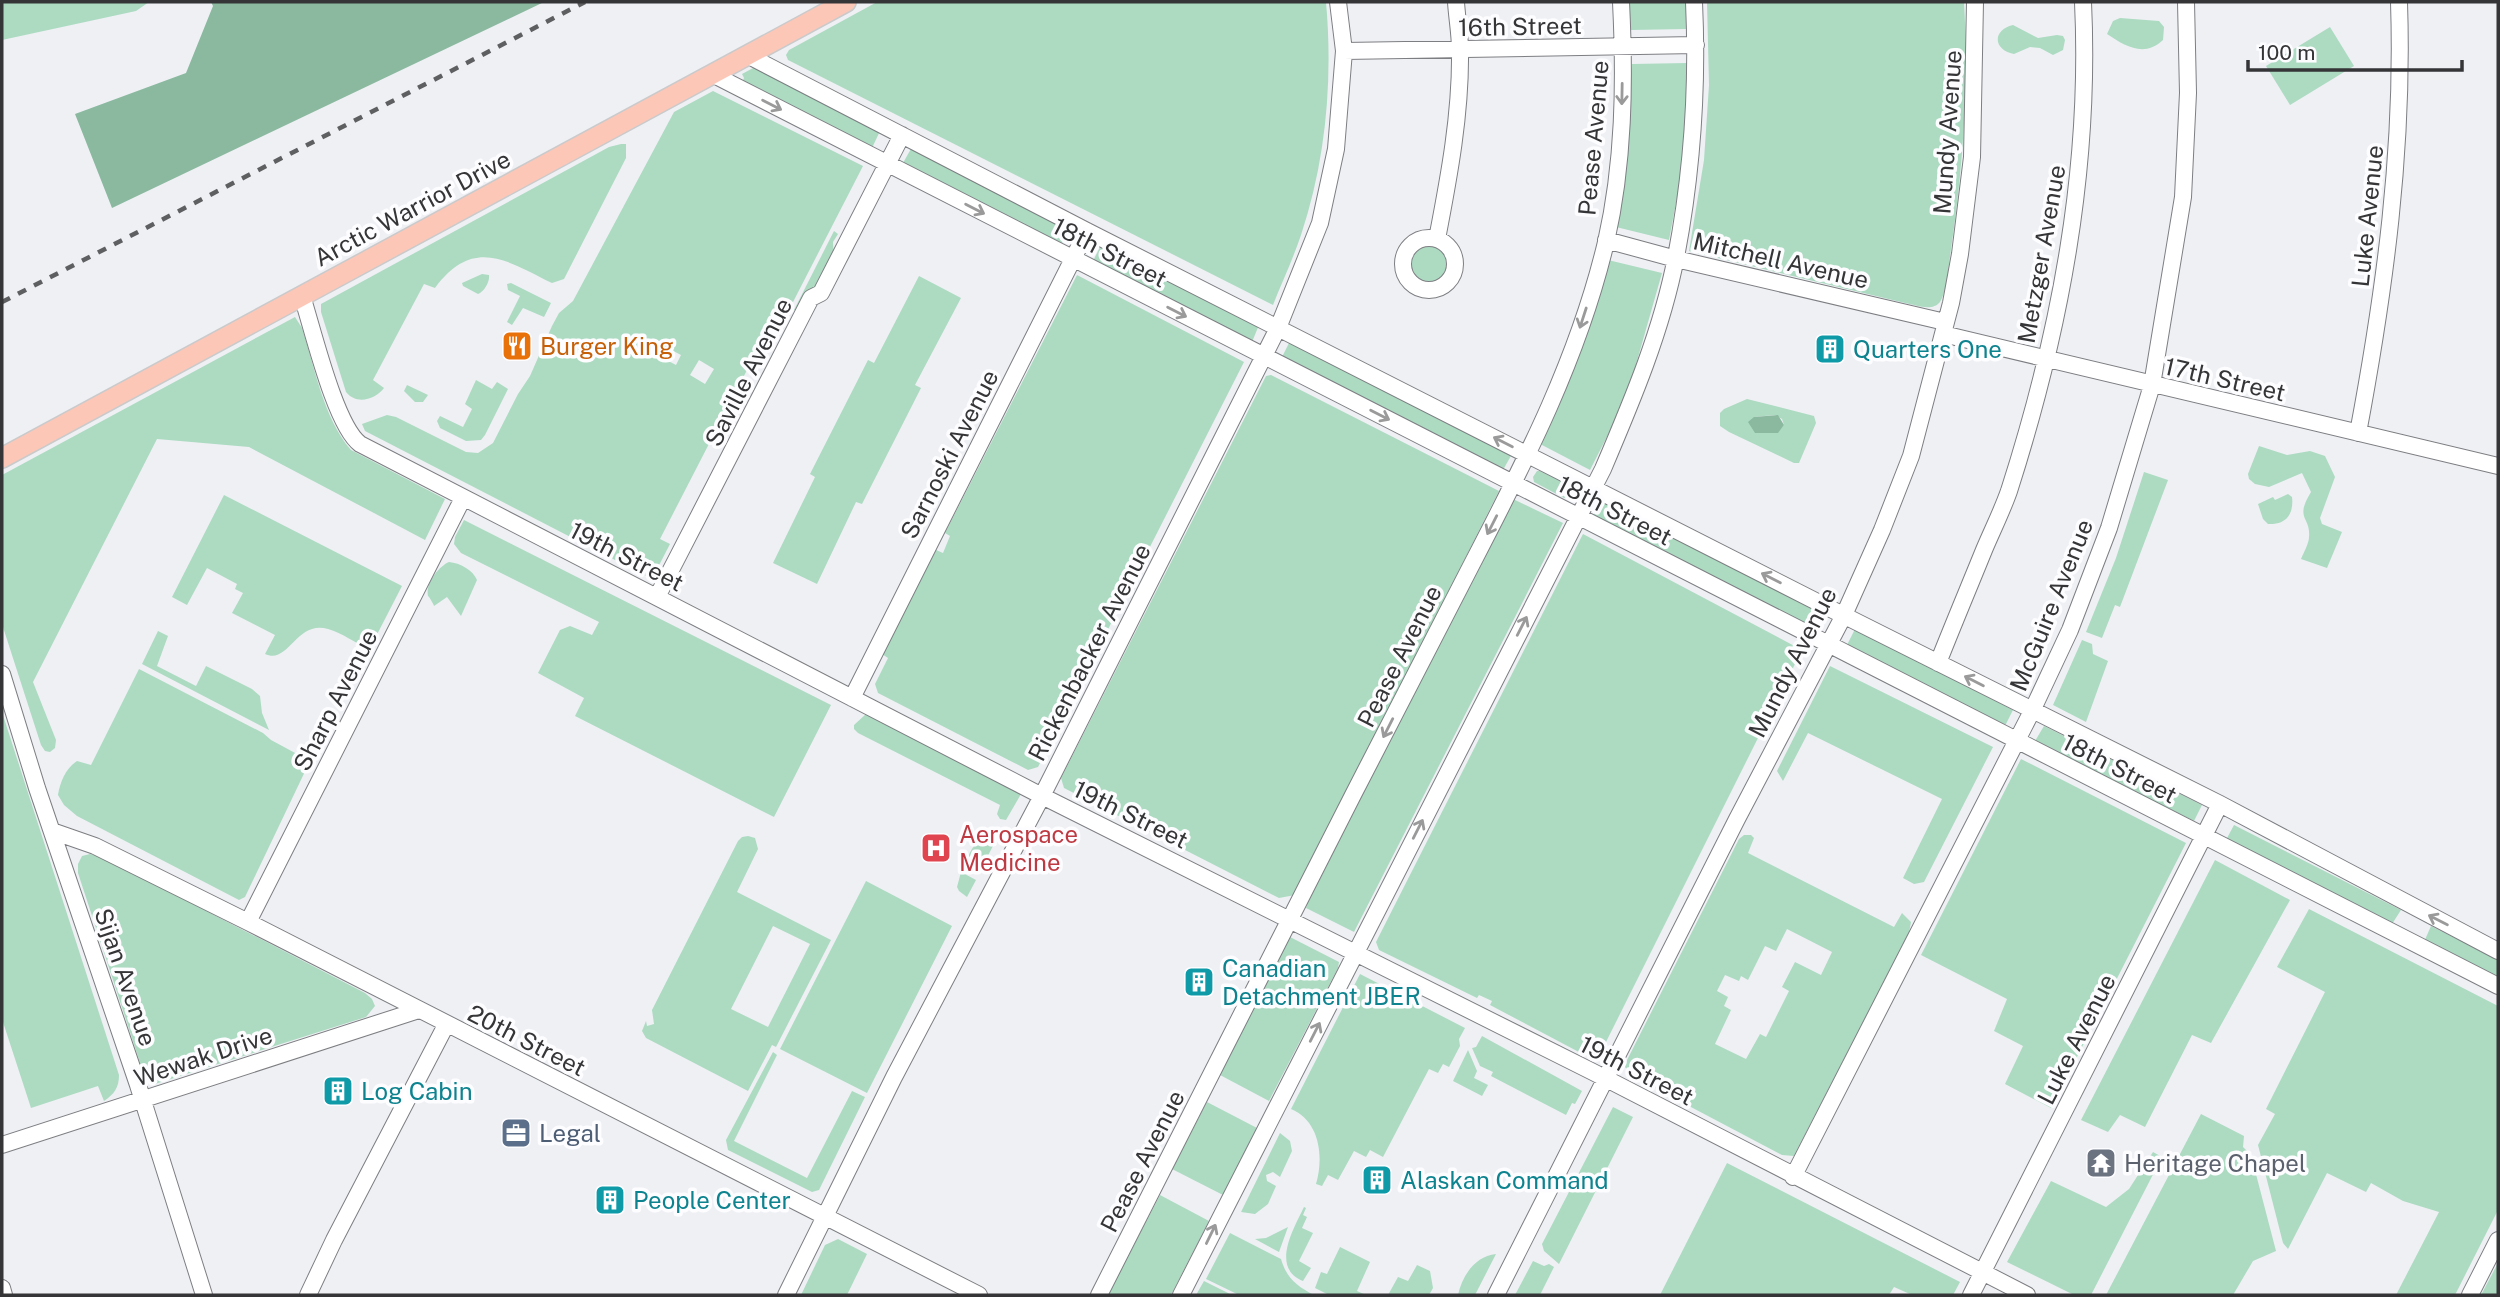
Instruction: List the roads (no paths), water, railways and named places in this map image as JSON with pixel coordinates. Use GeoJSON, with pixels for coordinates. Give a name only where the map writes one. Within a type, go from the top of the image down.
{"type":"FeatureCollection","features":[{"type":"Feature","properties":{"kind":"main road","name":"Arctic Warrior Drive"},"geometry":{"type":"LineString","coordinates":[[2,458],[846,2]]}},
{"type":"Feature","properties":{"kind":"street","name":"Rickenbacker Avenue"},"geometry":{"type":"LineString","coordinates":[[786,1295],[894,1077],[1042,796],[1278,328],[1320,223],[1336,149],[1344,51],[1338,2]]}},
{"type":"Feature","properties":{"kind":"street"},"geometry":{"type":"LineString","coordinates":[[1437,239],[1454,141],[1460,50],[1456,2]]}},
{"type":"Feature","properties":{"kind":"street","name":"Pease Avenue"},"geometry":{"type":"LineString","coordinates":[[1099,1295],[1289,918],[1514,484],[1561,383],[1606,240],[1617,171],[1622,125],[1621,2]]}},
{"type":"Feature","properties":{"kind":"street"},"geometry":{"type":"LineString","coordinates":[[1181,1295],[1603,469],[1638,386],[1676,259],[1693,132],[1696,45],[1694,2]]}},
{"type":"Feature","properties":{"kind":"street","name":"Mundy Avenue"},"geometry":{"type":"LineString","coordinates":[[1496,1295],[1827,643],[1844,615],[1911,456],[1960,254],[1972,158],[1975,2]]}},
{"type":"Feature","properties":{"kind":"street","name":"Metzger Avenue"},"geometry":{"type":"LineString","coordinates":[[1938,663],[2008,493],[2046,358],[2063,284],[2079,170],[2084,37],[2082,2]]}},
{"type":"Feature","properties":{"kind":"street","name":"McGuire Avenue"},"geometry":{"type":"LineString","coordinates":[[1793,1177],[2032,711],[2070,630],[2109,528],[2152,385],[2183,197],[2188,93],[2186,2]]}},
{"type":"Feature","properties":{"kind":"street","name":"Luke Avenue"},"geometry":{"type":"LineString","coordinates":[[2358,433],[2388,256],[2400,105],[2399,2]]}},
{"type":"Feature","properties":{"kind":"street","name":"16th Street"},"geometry":{"type":"LineString","coordinates":[[1344,51],[1696,45]]}},
{"type":"Feature","properties":{"kind":"street","name":"18th Street"},"geometry":{"type":"LineString","coordinates":[[747,55],[1087,231],[2220,804],[2498,951]]}},
{"type":"Feature","properties":{"kind":"street","name":"18th Street"},"geometry":{"type":"LineString","coordinates":[[712,74],[2498,986]]}},
{"type":"Feature","properties":{"kind":"street","name":"Saville Avenue"},"geometry":{"type":"LineString","coordinates":[[657,597],[811,298],[821,293],[902,135]]}},
{"type":"Feature","properties":{"kind":"street","name":"Sarnoski Avenue"},"geometry":{"type":"LineString","coordinates":[[852,698],[1087,231]]}},
{"type":"Feature","properties":{"kind":"street","name":"Mitchell Avenue"},"geometry":{"type":"LineString","coordinates":[[1606,240],[1944,328]]}},
{"type":"Feature","properties":{"kind":"street","name":"19th Street"},"geometry":{"type":"LineString","coordinates":[[302,296],[340,416],[352,438],[463,498],[1042,796],[1289,918],[2027,1295]]}},
{"type":"Feature","properties":{"kind":"street","name":"17th Street"},"geometry":{"type":"LineString","coordinates":[[1944,328],[2152,385],[2498,466]]}},
{"type":"Feature","properties":{"kind":"street","name":"Sharp Avenue"},"geometry":{"type":"LineString","coordinates":[[248,922],[463,498]]}},
{"type":"Feature","properties":{"kind":"street","name":"Sijan Avenue"},"geometry":{"type":"LineString","coordinates":[[2,674],[143,1100],[204,1295]]}},
{"type":"Feature","properties":{"kind":"street","name":"Luke Avenue"},"geometry":{"type":"LineString","coordinates":[[1971,1295],[2220,804]]}},
{"type":"Feature","properties":{"kind":"street","name":"20th Street"},"geometry":{"type":"LineString","coordinates":[[52,831],[95,846],[248,922],[979,1295]]}},
{"type":"Feature","properties":{"kind":"street"},"geometry":{"type":"LineString","coordinates":[[2404,937],[2415,908]]}},
{"type":"Feature","properties":{"kind":"street","name":"Wewak Drive"},"geometry":{"type":"LineString","coordinates":[[2,1145],[419,1010]]}},
{"type":"Feature","properties":{"kind":"street"},"geometry":{"type":"LineString","coordinates":[[308,1295],[446,1025]]}},
{"type":"Feature","properties":{"kind":"street"},"geometry":{"type":"LineString","coordinates":[[2470,1295],[2498,1240]]}},
{"type":"Feature","properties":{"kind":"street"},"geometry":{"type":"LineString","coordinates":[[2,1288],[4,1295]]}},
{"type":"Feature","properties":{"kind":"railway"},"geometry":{"type":"LineString","coordinates":[[2,302],[585,2]]}},
{"type":"Feature","properties":{"kind":"place","name":"Burger King"},"geometry":{"type":"Point","coordinates":[517,346]}},
{"type":"Feature","properties":{"kind":"place","name":"Quarters One"},"geometry":{"type":"Point","coordinates":[1830,349]}},
{"type":"Feature","properties":{"kind":"place","name":"Aerospace Medicine"},"geometry":{"type":"Point","coordinates":[936,848]}},
{"type":"Feature","properties":{"kind":"place","name":"Canadian Detachment JBER"},"geometry":{"type":"Point","coordinates":[1199,982]}},
{"type":"Feature","properties":{"kind":"place","name":"Log Cabin"},"geometry":{"type":"Point","coordinates":[338,1091]}},
{"type":"Feature","properties":{"kind":"place","name":"Legal"},"geometry":{"type":"Point","coordinates":[516,1133]}},
{"type":"Feature","properties":{"kind":"place","name":"Heritage Chapel"},"geometry":{"type":"Point","coordinates":[2101,1163]}},
{"type":"Feature","properties":{"kind":"place","name":"Alaskan Command"},"geometry":{"type":"Point","coordinates":[1377,1180]}},
{"type":"Feature","properties":{"kind":"place","name":"People Center"},"geometry":{"type":"Point","coordinates":[610,1200]}}]}
